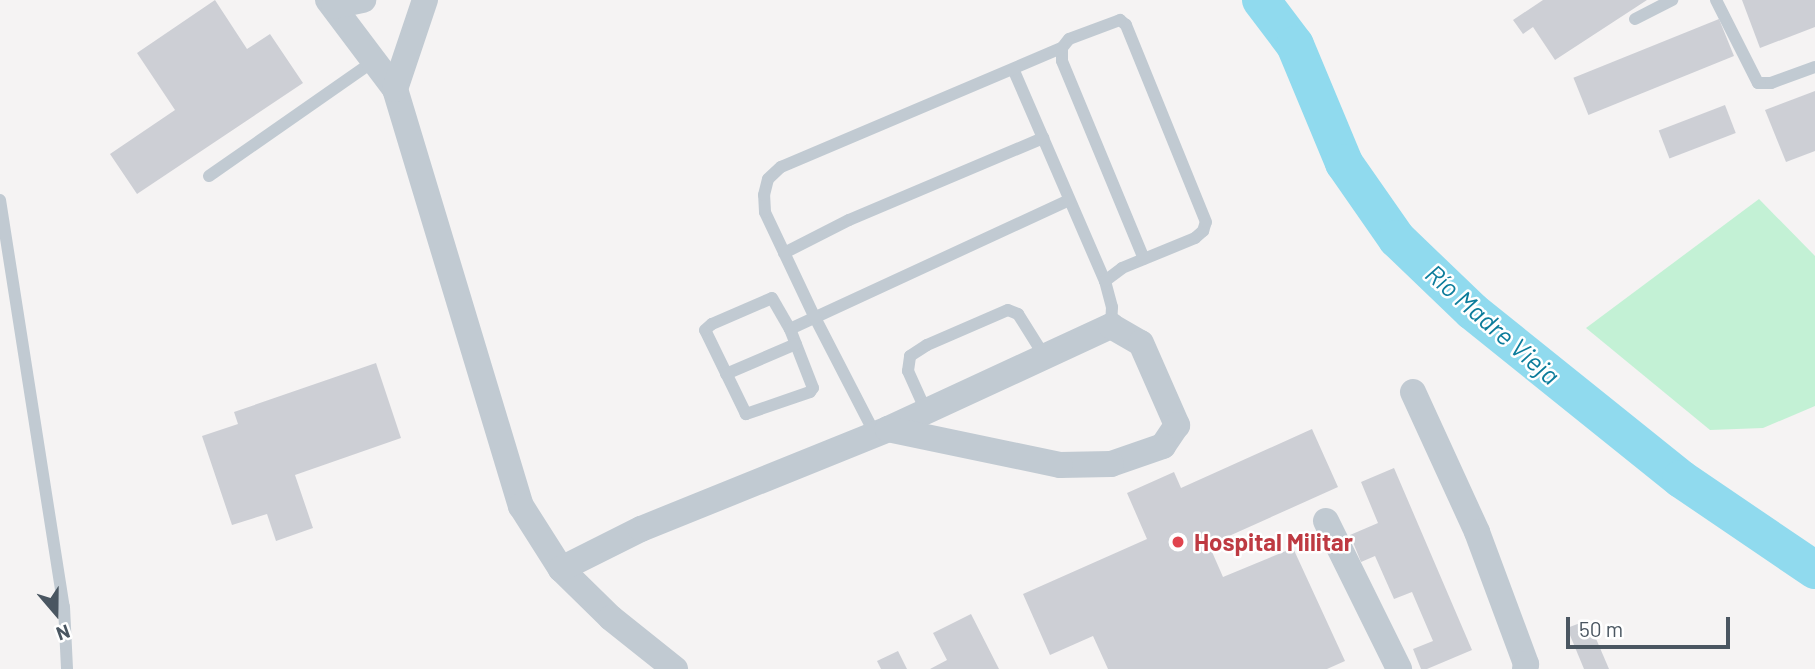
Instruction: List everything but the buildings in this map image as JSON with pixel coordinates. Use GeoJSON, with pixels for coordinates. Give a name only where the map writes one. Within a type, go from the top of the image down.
{"type":"FeatureCollection","features":[{"type":"Feature","properties":{"kind":"street"},"geometry":{"type":"LineString","coordinates":[[331,3],[363,0]]}},
{"type":"Feature","properties":{"kind":"street"},"geometry":{"type":"LineString","coordinates":[[395,89],[425,0]]}},
{"type":"Feature","properties":{"kind":"street"},"geometry":{"type":"LineString","coordinates":[[331,3],[395,89],[521,506],[561,569],[611,618],[675,669]]}},
{"type":"Feature","properties":{"kind":"street"},"geometry":{"type":"LineString","coordinates":[[561,569],[641,529],[882,431],[1111,326],[1140,343],[1177,425],[1163,446],[1111,464],[1060,465],[882,431]]}},
{"type":"Feature","properties":{"kind":"street"},"geometry":{"type":"LineString","coordinates":[[1413,392],[1477,532],[1526,664],[1525,669]]}},
{"type":"Feature","properties":{"kind":"street"},"geometry":{"type":"LineString","coordinates":[[1326,521],[1399,669]]}},
{"type":"Feature","properties":{"kind":"lane"},"geometry":{"type":"LineString","coordinates":[[1635,19],[1672,0]]}},
{"type":"Feature","properties":{"kind":"lane"},"geometry":{"type":"LineString","coordinates":[[1716,0],[1758,83],[1771,83],[1815,67]]}},
{"type":"Feature","properties":{"kind":"lane"},"geometry":{"type":"LineString","coordinates":[[882,431],[815,318],[765,212],[764,195],[768,178],[780,167],[1014,71],[1062,48],[1069,39],[1120,20],[1126,25],[1206,222],[1203,231],[1122,268],[1105,281]]}},
{"type":"Feature","properties":{"kind":"lane"},"geometry":{"type":"LineString","coordinates":[[1062,48],[1062,61],[1144,259]]}},
{"type":"Feature","properties":{"kind":"lane"},"geometry":{"type":"LineString","coordinates":[[209,176],[374,61]]}},
{"type":"Feature","properties":{"kind":"lane"},"geometry":{"type":"LineString","coordinates":[[1014,71],[1105,281],[1112,307],[1111,326]]}},
{"type":"Feature","properties":{"kind":"lane"},"geometry":{"type":"LineString","coordinates":[[784,253],[849,220],[1043,138]]}},
{"type":"Feature","properties":{"kind":"lane"},"geometry":{"type":"LineString","coordinates":[[0,200],[64,607],[66,669]]}},
{"type":"Feature","properties":{"kind":"lane"},"geometry":{"type":"LineString","coordinates":[[790,329],[1069,200]]}},
{"type":"Feature","properties":{"kind":"lane"},"geometry":{"type":"LineString","coordinates":[[772,298],[796,344],[813,383],[810,392],[746,414],[705,330],[712,324],[772,298]]}},
{"type":"Feature","properties":{"kind":"lane"},"geometry":{"type":"LineString","coordinates":[[926,411],[908,370],[910,356],[927,345],[1008,310],[1018,314],[1045,356]]}},
{"type":"Feature","properties":{"kind":"lane"},"geometry":{"type":"LineString","coordinates":[[726,374],[796,344]]}},
{"type":"Feature","properties":{"kind":"green space"},"geometry":{"type":"Polygon","coordinates":[[[1759,199],[1815,256],[1815,406],[1763,428],[1710,430],[1586,328],[1759,199]]]}},
{"type":"Feature","properties":{"kind":"waterway","name":"Río Madre Vieja"},"geometry":{"type":"LineString","coordinates":[[1261,0],[1295,45],[1344,163],[1397,239],[1472,311],[1681,479],[1815,570]]}},
{"type":"Feature","properties":{"kind":"place","name":"Hospital Militar"},"geometry":{"type":"Point","coordinates":[1178,542]}}]}
